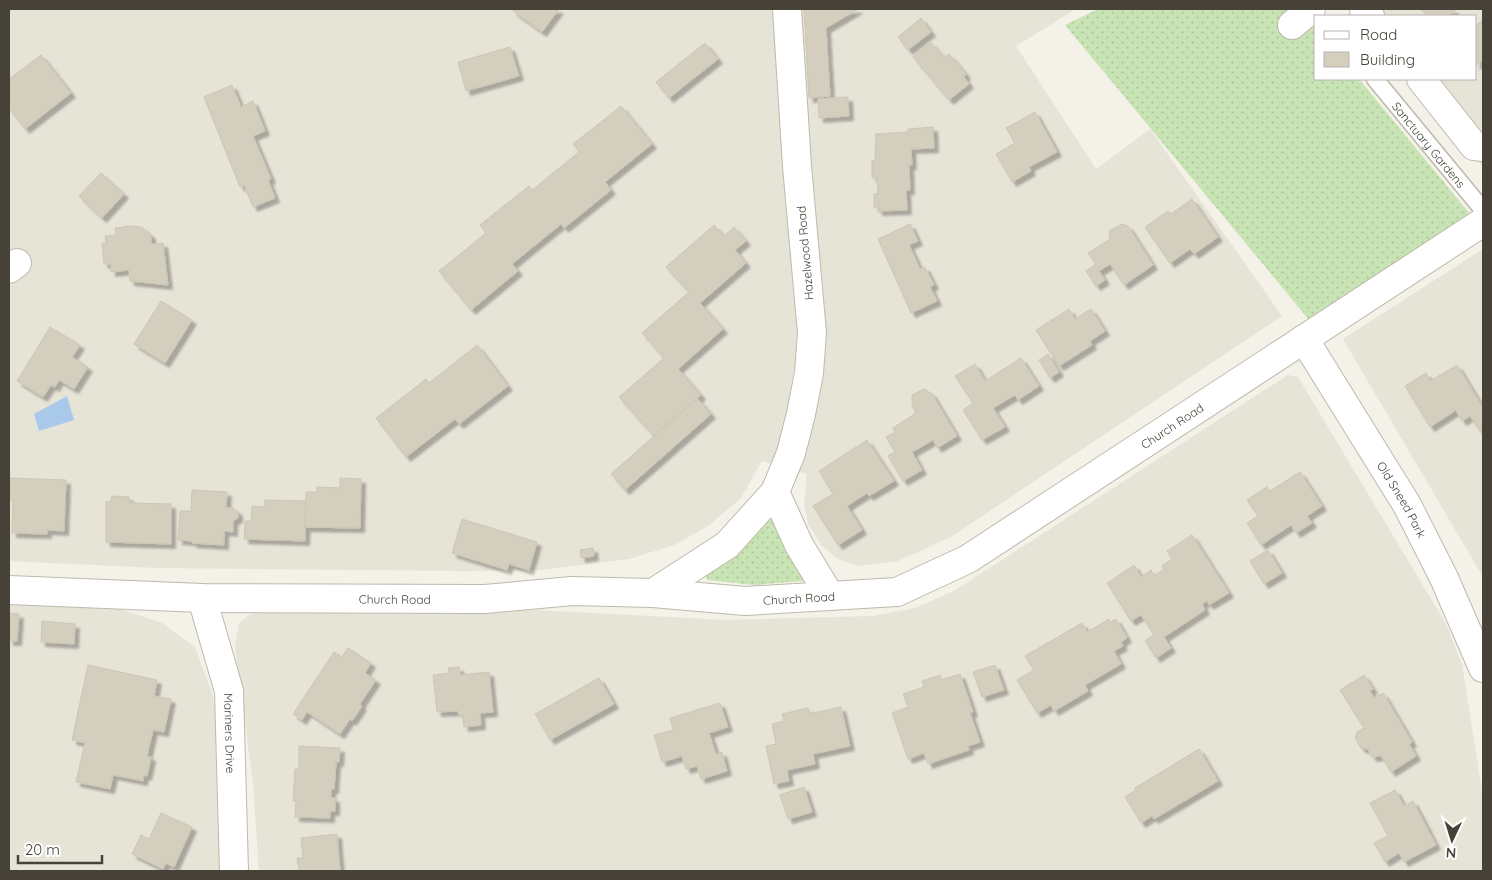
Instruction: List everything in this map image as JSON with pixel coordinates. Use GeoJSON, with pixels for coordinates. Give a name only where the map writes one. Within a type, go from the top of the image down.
{"type":"FeatureCollection","features":[{"type":"Feature","properties":{"kind":"street","name":"Hazelwood Road"},"geometry":{"type":"LineString","coordinates":[[653,593],[727,544],[775,492],[791,453],[801,414],[809,373],[812,333],[797,166],[787,9]]}},
{"type":"Feature","properties":{"kind":"street"},"geometry":{"type":"LineString","coordinates":[[1422,80],[1474,146],[1483,147]]}},
{"type":"Feature","properties":{"kind":"street","name":"Church Road"},"geometry":{"type":"LineString","coordinates":[[9,590],[202,598],[484,599],[572,591],[653,593],[744,601],[897,592],[968,559],[1483,222]]}},
{"type":"Feature","properties":{"kind":"street","name":"Old Sneed Park"},"geometry":{"type":"LineString","coordinates":[[1304,339],[1406,505],[1444,578],[1483,668]]}},
{"type":"Feature","properties":{"kind":"street"},"geometry":{"type":"LineString","coordinates":[[775,492],[798,545],[830,596]]}},
{"type":"Feature","properties":{"kind":"street","name":"Mariners Drive"},"geometry":{"type":"LineString","coordinates":[[202,598],[229,691],[234,871]]}},
{"type":"Feature","properties":{"kind":"lane","name":"Sanctuary Gardens"},"geometry":{"type":"LineString","coordinates":[[1376,80],[1483,210]]}},
{"type":"Feature","properties":{"kind":"shaded area"},"geometry":{"type":"Polygon","coordinates":[[[9,9],[1076,9],[1016,46],[1096,169],[1150,129],[1282,316],[951,537],[898,561],[859,566],[838,559],[822,546],[808,524],[804,503],[807,474],[762,461],[741,498],[708,526],[674,545],[629,559],[541,570],[466,571],[157,568],[9,561],[9,9]]]}},
{"type":"Feature","properties":{"kind":"shaded area"},"geometry":{"type":"Polygon","coordinates":[[[1353,9],[1483,9],[1483,167],[1412,80],[1477,80],[1477,15],[1358,15],[1353,9]]]}},
{"type":"Feature","properties":{"kind":"shaded area"},"geometry":{"type":"Polygon","coordinates":[[[1483,249],[1483,577],[1343,339],[1483,249]]]}},
{"type":"Feature","properties":{"kind":"shaded area"},"geometry":{"type":"Polygon","coordinates":[[[1288,375],[1298,377],[1446,624],[1462,664],[1483,797],[1483,871],[259,871],[253,784],[235,647],[239,623],[249,615],[262,611],[297,613],[500,608],[726,620],[873,616],[915,608],[954,591],[1288,375]]]}},
{"type":"Feature","properties":{"kind":"shaded area"},"geometry":{"type":"Polygon","coordinates":[[[9,601],[111,606],[162,623],[195,647],[213,696],[223,778],[221,871],[9,871],[9,601]]]}},
{"type":"Feature","properties":{"kind":"green space"},"geometry":{"type":"Polygon","coordinates":[[[1098,9],[1301,9],[1314,24],[1314,80],[1360,80],[1470,214],[1310,321],[1065,25],[1098,9]]]}},
{"type":"Feature","properties":{"kind":"green space"},"geometry":{"type":"Polygon","coordinates":[[[772,516],[806,577],[803,581],[754,585],[708,580],[705,575],[772,516]]]}},
{"type":"Feature","properties":{"kind":"water"},"geometry":{"type":"Polygon","coordinates":[[[67,396],[74,420],[39,431],[34,414],[67,396]]]}},
{"type":"Feature","properties":{"kind":"building"},"geometry":{"type":"Polygon","coordinates":[[[514,9],[559,9],[542,32],[513,11],[514,9]]]}},
{"type":"Feature","properties":{"kind":"building"},"geometry":{"type":"Polygon","coordinates":[[[804,9],[858,9],[826,28],[830,96],[809,98],[804,9]]]}},
{"type":"Feature","properties":{"kind":"building"},"geometry":{"type":"Polygon","coordinates":[[[1421,9],[1453,9],[1455,11],[1449,15],[1426,15],[1421,9]]]}},
{"type":"Feature","properties":{"kind":"building"},"geometry":{"type":"Polygon","coordinates":[[[921,18],[931,32],[908,50],[898,37],[921,18]]]}},
{"type":"Feature","properties":{"kind":"building"},"geometry":{"type":"Polygon","coordinates":[[[1483,20],[1483,60],[1477,64],[1477,24],[1483,20]]]}},
{"type":"Feature","properties":{"kind":"building"},"geometry":{"type":"Polygon","coordinates":[[[930,42],[944,58],[949,54],[966,74],[964,77],[969,84],[949,100],[913,57],[930,42]]]}},
{"type":"Feature","properties":{"kind":"building"},"geometry":{"type":"Polygon","coordinates":[[[705,43],[718,59],[669,98],[656,82],[705,43]]]}},
{"type":"Feature","properties":{"kind":"building"},"geometry":{"type":"Polygon","coordinates":[[[510,47],[519,76],[466,91],[458,62],[510,47]]]}},
{"type":"Feature","properties":{"kind":"building"},"geometry":{"type":"Polygon","coordinates":[[[41,55],[71,93],[25,129],[9,108],[9,79],[41,55]]]}},
{"type":"Feature","properties":{"kind":"building"},"geometry":{"type":"Polygon","coordinates":[[[232,85],[241,107],[253,101],[265,131],[253,136],[271,179],[268,180],[275,198],[253,207],[244,185],[240,187],[204,97],[232,85]]]}},
{"type":"Feature","properties":{"kind":"building"},"geometry":{"type":"Polygon","coordinates":[[[848,97],[849,116],[819,118],[818,99],[848,97]]]}},
{"type":"Feature","properties":{"kind":"building"},"geometry":{"type":"Polygon","coordinates":[[[621,106],[652,144],[605,182],[611,190],[564,228],[561,224],[512,264],[518,271],[471,310],[439,271],[486,233],[480,225],[529,186],[532,190],[579,152],[573,144],[621,106]]]}},
{"type":"Feature","properties":{"kind":"building"},"geometry":{"type":"Polygon","coordinates":[[[1035,112],[1057,152],[1029,167],[1031,171],[1012,182],[996,154],[1015,143],[1006,128],[1035,112]]]}},
{"type":"Feature","properties":{"kind":"building"},"geometry":{"type":"Polygon","coordinates":[[[933,127],[934,148],[911,149],[912,165],[909,165],[910,190],[906,190],[907,210],[878,211],[878,207],[874,207],[874,194],[878,193],[877,177],[872,178],[872,161],[875,160],[876,134],[908,132],[908,129],[933,127]]]}},
{"type":"Feature","properties":{"kind":"building"},"geometry":{"type":"Polygon","coordinates":[[[101,173],[124,194],[102,218],[79,196],[101,173]]]}},
{"type":"Feature","properties":{"kind":"building"},"geometry":{"type":"Polygon","coordinates":[[[1192,199],[1218,237],[1194,254],[1190,249],[1170,263],[1145,227],[1168,211],[1171,214],[1192,199]]]}},
{"type":"Feature","properties":{"kind":"building"},"geometry":{"type":"Polygon","coordinates":[[[910,224],[918,241],[909,245],[920,269],[925,267],[934,285],[930,287],[937,301],[911,313],[878,239],[910,224]]]}},
{"type":"Feature","properties":{"kind":"building"},"geometry":{"type":"Polygon","coordinates":[[[1122,224],[1128,226],[1153,265],[1124,285],[1110,264],[1099,271],[1105,280],[1096,286],[1086,271],[1096,264],[1088,253],[1110,239],[1109,231],[1122,224]]]}},
{"type":"Feature","properties":{"kind":"building"},"geometry":{"type":"Polygon","coordinates":[[[714,225],[724,236],[734,227],[746,241],[735,250],[746,263],[700,303],[723,329],[678,369],[701,395],[654,436],[619,397],[664,358],[642,333],[689,292],[666,267],[714,225]]]}},
{"type":"Feature","properties":{"kind":"building"},"geometry":{"type":"Polygon","coordinates":[[[142,227],[151,235],[151,244],[163,243],[168,285],[130,281],[129,270],[111,272],[111,264],[104,264],[102,243],[106,243],[105,236],[116,235],[115,228],[142,227]]]}},
{"type":"Feature","properties":{"kind":"building"},"geometry":{"type":"Polygon","coordinates":[[[161,301],[192,320],[165,363],[134,344],[161,301]]]}},
{"type":"Feature","properties":{"kind":"building"},"geometry":{"type":"Polygon","coordinates":[[[1069,309],[1075,319],[1091,309],[1105,331],[1090,341],[1092,345],[1059,366],[1036,330],[1069,309]]]}},
{"type":"Feature","properties":{"kind":"building"},"geometry":{"type":"Polygon","coordinates":[[[50,327],[80,345],[72,357],[88,367],[74,389],[59,380],[55,387],[51,385],[43,397],[17,381],[50,327]]]}},
{"type":"Feature","properties":{"kind":"building"},"geometry":{"type":"Polygon","coordinates":[[[477,345],[508,386],[459,424],[455,419],[406,457],[376,418],[426,379],[429,383],[477,345]]]}},
{"type":"Feature","properties":{"kind":"building"},"geometry":{"type":"Polygon","coordinates":[[[1048,354],[1059,372],[1050,378],[1039,360],[1048,354]]]}},
{"type":"Feature","properties":{"kind":"building"},"geometry":{"type":"Polygon","coordinates":[[[1021,358],[1039,386],[1018,400],[1015,395],[993,408],[1005,427],[982,440],[963,410],[973,403],[955,376],[975,364],[985,381],[1021,358]]]}},
{"type":"Feature","properties":{"kind":"building"},"geometry":{"type":"Polygon","coordinates":[[[1457,365],[1483,408],[1483,429],[1480,431],[1470,416],[1462,421],[1456,410],[1430,427],[1405,386],[1426,373],[1430,381],[1457,365]]]}},
{"type":"Feature","properties":{"kind":"building"},"geometry":{"type":"Polygon","coordinates":[[[924,389],[932,394],[957,436],[937,448],[933,440],[912,452],[922,470],[903,481],[888,456],[895,452],[886,437],[895,432],[893,428],[916,413],[912,406],[912,395],[924,389]]]}},
{"type":"Feature","properties":{"kind":"building"},"geometry":{"type":"Polygon","coordinates":[[[697,398],[711,414],[625,490],[611,474],[697,398]]]}},
{"type":"Feature","properties":{"kind":"building"},"geometry":{"type":"Polygon","coordinates":[[[867,440],[894,481],[869,496],[867,493],[847,506],[862,530],[838,545],[813,506],[833,494],[819,471],[867,440]]]}},
{"type":"Feature","properties":{"kind":"building"},"geometry":{"type":"Polygon","coordinates":[[[1300,472],[1322,506],[1307,516],[1312,523],[1296,533],[1291,525],[1261,545],[1247,523],[1258,516],[1247,500],[1267,487],[1270,491],[1300,472]]]}},
{"type":"Feature","properties":{"kind":"building"},"geometry":{"type":"Polygon","coordinates":[[[9,478],[66,480],[64,531],[47,530],[47,534],[12,533],[13,500],[9,500],[9,478]]]}},
{"type":"Feature","properties":{"kind":"building"},"geometry":{"type":"Polygon","coordinates":[[[340,478],[361,479],[360,528],[305,527],[306,492],[317,492],[317,487],[340,488],[340,478]]]}},
{"type":"Feature","properties":{"kind":"building"},"geometry":{"type":"Polygon","coordinates":[[[192,490],[227,492],[226,508],[233,508],[238,512],[238,518],[233,521],[233,532],[224,531],[224,545],[178,540],[180,511],[191,511],[192,490]]]}},
{"type":"Feature","properties":{"kind":"building"},"geometry":{"type":"Polygon","coordinates":[[[112,496],[129,497],[129,503],[171,504],[171,544],[106,542],[106,502],[111,501],[112,496]]]}},
{"type":"Feature","properties":{"kind":"building"},"geometry":{"type":"Polygon","coordinates":[[[265,500],[306,501],[305,541],[244,539],[245,521],[251,521],[252,506],[264,507],[265,500]]]}},
{"type":"Feature","properties":{"kind":"building"},"geometry":{"type":"Polygon","coordinates":[[[462,519],[537,542],[529,570],[509,564],[507,570],[452,553],[462,519]]]}},
{"type":"Feature","properties":{"kind":"building"},"geometry":{"type":"Polygon","coordinates":[[[1192,535],[1229,593],[1209,605],[1207,601],[1202,604],[1205,610],[1164,637],[1171,648],[1156,658],[1145,641],[1154,635],[1141,615],[1131,621],[1107,583],[1134,565],[1141,577],[1151,570],[1154,576],[1164,569],[1162,566],[1172,559],[1167,551],[1192,535]]]}},
{"type":"Feature","properties":{"kind":"building"},"geometry":{"type":"Polygon","coordinates":[[[593,548],[594,556],[581,558],[580,550],[593,548]]]}},
{"type":"Feature","properties":{"kind":"building"},"geometry":{"type":"Polygon","coordinates":[[[1268,550],[1282,573],[1264,584],[1250,561],[1268,550]]]}},
{"type":"Feature","properties":{"kind":"building"},"geometry":{"type":"Polygon","coordinates":[[[9,613],[19,614],[17,641],[9,641],[9,613]]]}},
{"type":"Feature","properties":{"kind":"building"},"geometry":{"type":"Polygon","coordinates":[[[1109,619],[1110,622],[1116,619],[1127,638],[1121,642],[1123,646],[1114,651],[1121,664],[1085,685],[1088,691],[1054,711],[1051,705],[1037,713],[1017,680],[1034,670],[1025,656],[1082,623],[1087,632],[1109,619]]]}},
{"type":"Feature","properties":{"kind":"building"},"geometry":{"type":"Polygon","coordinates":[[[42,621],[75,624],[74,644],[41,642],[42,621]]]}},
{"type":"Feature","properties":{"kind":"building"},"geometry":{"type":"Polygon","coordinates":[[[348,648],[371,663],[365,673],[376,680],[360,704],[362,706],[352,721],[350,719],[340,734],[307,712],[302,720],[293,714],[334,652],[342,657],[348,648]]]}},
{"type":"Feature","properties":{"kind":"building"},"geometry":{"type":"Polygon","coordinates":[[[88,665],[157,680],[154,696],[171,699],[164,732],[153,730],[147,756],[151,757],[147,776],[144,775],[143,781],[113,775],[110,789],[76,782],[85,743],[72,740],[88,665]]]}},
{"type":"Feature","properties":{"kind":"building"},"geometry":{"type":"Polygon","coordinates":[[[995,665],[1004,690],[982,697],[973,672],[995,665]]]}},
{"type":"Feature","properties":{"kind":"building"},"geometry":{"type":"Polygon","coordinates":[[[459,667],[460,675],[489,672],[493,712],[480,713],[481,725],[464,727],[463,715],[459,715],[458,711],[437,712],[433,675],[449,673],[448,668],[459,667]]]}},
{"type":"Feature","properties":{"kind":"building"},"geometry":{"type":"Polygon","coordinates":[[[960,674],[973,712],[970,713],[980,742],[968,746],[969,750],[928,764],[924,753],[908,759],[892,713],[908,707],[903,694],[924,687],[922,681],[940,675],[941,680],[960,674]]]}},
{"type":"Feature","properties":{"kind":"building"},"geometry":{"type":"Polygon","coordinates":[[[1364,675],[1373,689],[1370,691],[1374,698],[1383,693],[1412,742],[1409,744],[1416,756],[1391,772],[1381,756],[1372,757],[1368,749],[1361,748],[1355,738],[1357,732],[1364,728],[1340,690],[1364,675]]]}},
{"type":"Feature","properties":{"kind":"building"},"geometry":{"type":"Polygon","coordinates":[[[599,678],[614,704],[550,740],[535,714],[599,678]]]}},
{"type":"Feature","properties":{"kind":"building"},"geometry":{"type":"Polygon","coordinates":[[[720,703],[728,727],[709,733],[716,754],[722,752],[727,771],[701,779],[697,766],[686,769],[682,756],[662,762],[654,735],[673,730],[670,718],[720,703]]]}},
{"type":"Feature","properties":{"kind":"building"},"geometry":{"type":"Polygon","coordinates":[[[841,707],[850,746],[813,754],[815,764],[787,770],[789,781],[774,784],[766,746],[776,744],[772,724],[784,721],[782,714],[808,708],[809,714],[841,707]]]}},
{"type":"Feature","properties":{"kind":"building"},"geometry":{"type":"Polygon","coordinates":[[[299,746],[340,748],[339,762],[336,762],[334,789],[331,789],[331,798],[335,798],[335,811],[330,811],[330,818],[295,817],[296,801],[293,801],[295,769],[299,769],[299,746]]]}},
{"type":"Feature","properties":{"kind":"building"},"geometry":{"type":"Polygon","coordinates":[[[1199,749],[1218,781],[1154,819],[1152,816],[1141,823],[1125,797],[1136,790],[1135,788],[1199,749]]]}},
{"type":"Feature","properties":{"kind":"building"},"geometry":{"type":"Polygon","coordinates":[[[804,787],[812,812],[788,819],[780,795],[804,787]]]}},
{"type":"Feature","properties":{"kind":"building"},"geometry":{"type":"Polygon","coordinates":[[[1395,790],[1404,806],[1413,801],[1436,845],[1404,862],[1399,853],[1385,862],[1374,843],[1388,836],[1370,803],[1395,790]]]}},
{"type":"Feature","properties":{"kind":"building"},"geometry":{"type":"Polygon","coordinates":[[[161,813],[192,827],[174,867],[166,863],[163,869],[132,854],[141,835],[149,839],[161,813]]]}},
{"type":"Feature","properties":{"kind":"building"},"geometry":{"type":"Polygon","coordinates":[[[337,834],[340,871],[299,871],[297,858],[303,858],[301,838],[337,834]]]}}]}
